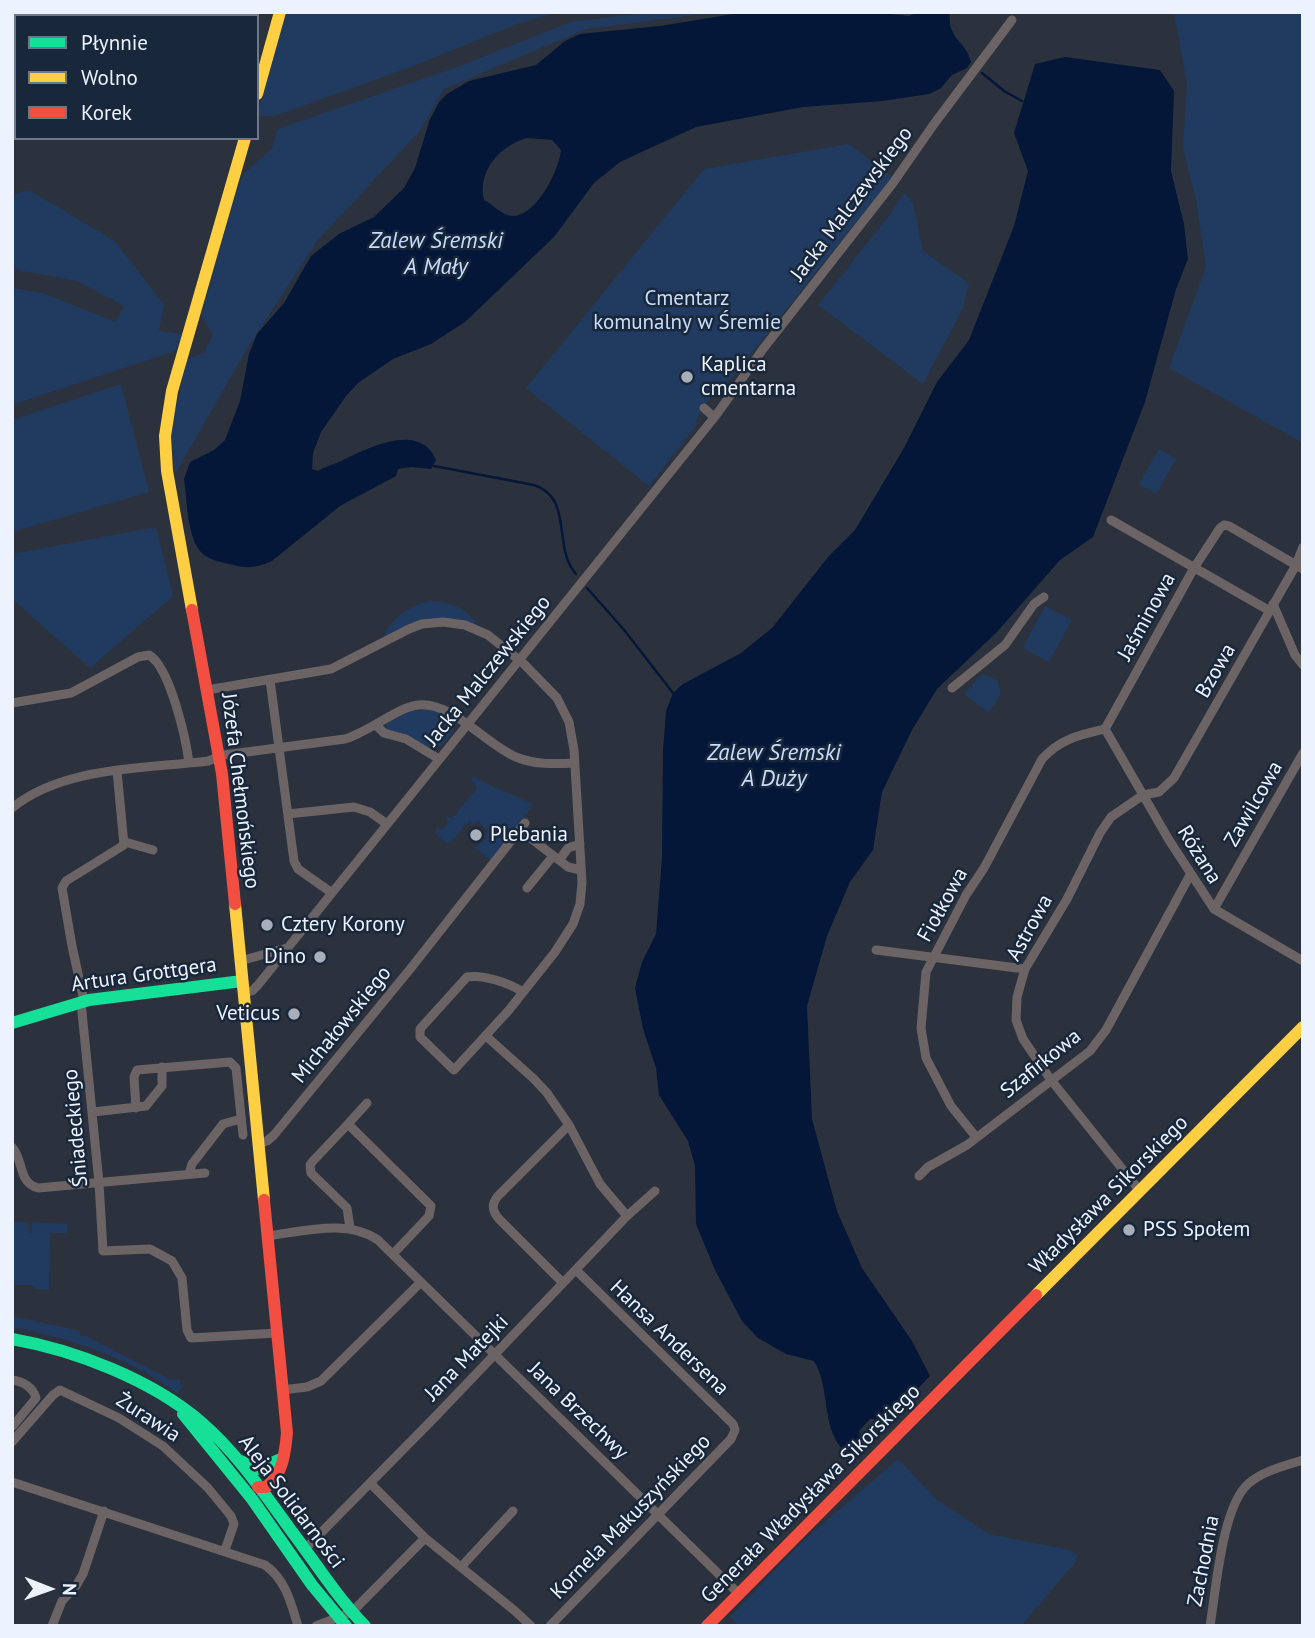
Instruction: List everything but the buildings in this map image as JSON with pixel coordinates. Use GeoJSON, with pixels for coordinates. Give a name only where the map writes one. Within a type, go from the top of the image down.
{"type":"FeatureCollection","features":[{"type":"Feature","properties":{"kind":"street"},"geometry":{"type":"LineString","coordinates":[[259,87],[280,12]]}},
{"type":"Feature","properties":{"kind":"street","name":"Jacka Malczewskiego"},"geometry":{"type":"LineString","coordinates":[[243,987],[255,988],[714,417],[763,349],[893,183],[1012,20]]}},
{"type":"Feature","properties":{"kind":"street","name":"Józefa Chełmońskiego"},"geometry":{"type":"LineString","coordinates":[[244,140],[172,391],[165,436],[171,500],[219,757],[287,1433],[274,1482],[275,1500],[282,1517]]}},
{"type":"Feature","properties":{"kind":"street"},"geometry":{"type":"LineString","coordinates":[[704,408],[714,417]]}},
{"type":"Feature","properties":{"kind":"street"},"geometry":{"type":"LineString","coordinates":[[1111,520],[1271,608],[1303,665]]}},
{"type":"Feature","properties":{"kind":"street","name":"Jaśminowa"},"geometry":{"type":"LineString","coordinates":[[1105,729],[1194,568],[1224,525],[1299,567]]}},
{"type":"Feature","properties":{"kind":"street","name":"Bzowa"},"geometry":{"type":"LineString","coordinates":[[1143,795],[1159,792],[1174,778],[1271,608],[1299,567],[1303,547]]}},
{"type":"Feature","properties":{"kind":"street"},"geometry":{"type":"LineString","coordinates":[[952,688],[1005,645],[1034,604],[1044,597]]}},
{"type":"Feature","properties":{"kind":"street"},"geometry":{"type":"LineString","coordinates":[[207,690],[331,669],[409,629],[428,623],[458,624],[476,629],[519,660],[561,705],[570,729],[575,763],[582,897],[576,918],[560,945],[523,992],[486,1037],[454,1070],[419,1037],[419,1031],[430,1017],[469,976],[509,984],[523,992]]}},
{"type":"Feature","properties":{"kind":"street"},"geometry":{"type":"LineString","coordinates":[[12,704],[71,693],[138,657],[149,655],[158,662],[171,693],[183,730],[189,763]]}},
{"type":"Feature","properties":{"kind":"street"},"geometry":{"type":"LineString","coordinates":[[270,680],[293,857],[297,866],[332,893]]}},
{"type":"Feature","properties":{"kind":"street"},"geometry":{"type":"LineString","coordinates":[[12,808],[54,783],[117,771],[340,740],[377,726],[407,708],[423,705],[444,709],[505,752],[521,760],[575,763]]}},
{"type":"Feature","properties":{"kind":"street"},"geometry":{"type":"LineString","coordinates":[[377,726],[384,733],[401,737],[439,759]]}},
{"type":"Feature","properties":{"kind":"street","name":"Różana"},"geometry":{"type":"LineString","coordinates":[[1105,729],[1214,909],[1303,961]]}},
{"type":"Feature","properties":{"kind":"street","name":"Fiołkowa"},"geometry":{"type":"LineString","coordinates":[[976,1137],[951,1106],[926,1058],[921,1012],[926,972],[1042,759],[1060,742],[1105,729]]}},
{"type":"Feature","properties":{"kind":"street","name":"Zawilcowa"},"geometry":{"type":"LineString","coordinates":[[1214,909],[1303,753]]}},
{"type":"Feature","properties":{"kind":"street"},"geometry":{"type":"LineString","coordinates":[[117,771],[125,842],[153,850]]}},
{"type":"Feature","properties":{"kind":"street","name":"Astrowa"},"geometry":{"type":"LineString","coordinates":[[1140,1191],[1051,1080],[1023,1038],[1016,1020],[1017,997],[1025,969],[1067,899],[1100,832],[1111,817],[1143,795]]}},
{"type":"Feature","properties":{"kind":"street"},"geometry":{"type":"LineString","coordinates":[[288,814],[358,807],[387,824]]}},
{"type":"Feature","properties":{"kind":"street","name":"Michałowskiego"},"geometry":{"type":"LineString","coordinates":[[258,1144],[274,1135],[523,826],[556,858]]}},
{"type":"Feature","properties":{"kind":"street","name":"Śniadeckiego"},"geometry":{"type":"LineString","coordinates":[[125,842],[118,850],[66,881],[62,888],[83,1002],[103,1251],[150,1249],[172,1261],[182,1278],[187,1330],[191,1338],[276,1332]]}},
{"type":"Feature","properties":{"kind":"street"},"geometry":{"type":"LineString","coordinates":[[527,888],[568,848],[580,844]]}},
{"type":"Feature","properties":{"kind":"street"},"geometry":{"type":"LineString","coordinates":[[556,858],[571,869],[581,870]]}},
{"type":"Feature","properties":{"kind":"street","name":"Szafirkowa"},"geometry":{"type":"LineString","coordinates":[[919,1176],[929,1167],[967,1145],[1090,1051],[1106,1030],[1191,875]]}},
{"type":"Feature","properties":{"kind":"street"},"geometry":{"type":"LineString","coordinates":[[240,961],[288,947]]}},
{"type":"Feature","properties":{"kind":"street"},"geometry":{"type":"LineString","coordinates":[[876,950],[1025,969]]}},
{"type":"Feature","properties":{"kind":"street","name":"Artura Grottgera"},"geometry":{"type":"LineString","coordinates":[[12,1022],[83,1002],[243,987]]}},
{"type":"Feature","properties":{"kind":"street","name":"Władysława Sikorskiego"},"geometry":{"type":"LineString","coordinates":[[942,1390],[1303,1027]]}},
{"type":"Feature","properties":{"kind":"street"},"geometry":{"type":"LineString","coordinates":[[486,1037],[534,1079],[559,1109],[596,1179],[626,1216]]}},
{"type":"Feature","properties":{"kind":"street"},"geometry":{"type":"LineString","coordinates":[[136,1108],[135,1071],[162,1066],[232,1063],[236,1068],[243,1135]]}},
{"type":"Feature","properties":{"kind":"street"},"geometry":{"type":"LineString","coordinates":[[93,1112],[148,1105],[161,1088],[162,1066]]}},
{"type":"Feature","properties":{"kind":"street"},"geometry":{"type":"LineString","coordinates":[[267,1236],[350,1228],[347,1208],[311,1173],[310,1166],[367,1104]]}},
{"type":"Feature","properties":{"kind":"street"},"geometry":{"type":"LineString","coordinates":[[189,1174],[191,1164],[223,1124],[241,1119]]}},
{"type":"Feature","properties":{"kind":"street"},"geometry":{"type":"LineString","coordinates":[[348,1125],[431,1206],[429,1216],[393,1254]]}},
{"type":"Feature","properties":{"kind":"street"},"geometry":{"type":"LineString","coordinates":[[563,1283],[499,1220],[493,1205],[500,1194],[569,1125]]}},
{"type":"Feature","properties":{"kind":"street"},"geometry":{"type":"LineString","coordinates":[[12,1147],[17,1153],[25,1179],[32,1186],[43,1188],[205,1173]]}},
{"type":"Feature","properties":{"kind":"street","name":"Jana Matejki"},"geometry":{"type":"LineString","coordinates":[[304,1549],[626,1216],[655,1191]]}},
{"type":"Feature","properties":{"kind":"street","name":"Jana Brzechwy"},"geometry":{"type":"LineString","coordinates":[[350,1228],[374,1237],[393,1254],[738,1594]]}},
{"type":"Feature","properties":{"kind":"street","name":"Hansa Andersena"},"geometry":{"type":"LineString","coordinates":[[576,1270],[726,1417],[734,1426],[735,1432]]}},
{"type":"Feature","properties":{"kind":"street"},"geometry":{"type":"LineString","coordinates":[[282,1390],[311,1386],[325,1378],[421,1282]]}},
{"type":"Feature","properties":{"kind":"street","name":"Aleja Solidarności"},"geometry":{"type":"LineString","coordinates":[[12,1339],[54,1348],[102,1364],[147,1386],[200,1421],[232,1454],[312,1584],[343,1622]]}},
{"type":"Feature","properties":{"kind":"street"},"geometry":{"type":"LineString","coordinates":[[12,1380],[26,1384],[36,1398],[12,1427]]}},
{"type":"Feature","properties":{"kind":"street","name":"Żurawia"},"geometry":{"type":"LineString","coordinates":[[12,1443],[60,1390],[114,1415],[144,1432],[174,1455],[227,1511],[234,1524],[225,1550]]}},
{"type":"Feature","properties":{"kind":"street","name":"Generała Władysława Sikorskiego"},"geometry":{"type":"LineString","coordinates":[[707,1626],[942,1390]]}},
{"type":"Feature","properties":{"kind":"street","name":"Aleja Solidarności"},"geometry":{"type":"LineString","coordinates":[[179,1408],[210,1451],[282,1517],[365,1626]]}},
{"type":"Feature","properties":{"kind":"street","name":"Kornela Makuszyńskiego"},"geometry":{"type":"LineString","coordinates":[[550,1626],[659,1515],[735,1432]]}},
{"type":"Feature","properties":{"kind":"street"},"geometry":{"type":"LineString","coordinates":[[232,1454],[251,1468],[270,1467]]}},
{"type":"Feature","properties":{"kind":"street"},"geometry":{"type":"LineString","coordinates":[[253,1490],[270,1467],[281,1459]]}},
{"type":"Feature","properties":{"kind":"street","name":"Zachodnia"},"geometry":{"type":"LineString","coordinates":[[1210,1626],[1229,1515],[1236,1497],[1261,1475],[1303,1460]]}},
{"type":"Feature","properties":{"kind":"street"},"geometry":{"type":"LineString","coordinates":[[12,1482],[265,1565],[274,1572],[289,1596],[298,1626]]}},
{"type":"Feature","properties":{"kind":"street"},"geometry":{"type":"LineString","coordinates":[[253,1490],[274,1482]]}},
{"type":"Feature","properties":{"kind":"street"},"geometry":{"type":"LineString","coordinates":[[370,1483],[425,1538],[531,1626]]}},
{"type":"Feature","properties":{"kind":"street"},"geometry":{"type":"LineString","coordinates":[[52,1626],[62,1601],[83,1574],[104,1511]]}},
{"type":"Feature","properties":{"kind":"street"},"geometry":{"type":"LineString","coordinates":[[461,1567],[513,1511]]}},
{"type":"Feature","properties":{"kind":"street"},"geometry":{"type":"LineString","coordinates":[[316,1626],[332,1618],[343,1622],[425,1538]]}},
{"type":"Feature","properties":{"kind":"green space"},"geometry":{"type":"Polygon","coordinates":[[[284,12],[559,12],[517,24],[416,65],[275,116],[259,116],[284,12]]]}},
{"type":"Feature","properties":{"kind":"green space"},"geometry":{"type":"Polygon","coordinates":[[[651,12],[720,12],[586,29],[444,89],[420,131],[318,240],[248,347],[175,474],[171,428],[187,359],[204,353],[213,334],[201,316],[233,202],[243,174],[271,150],[278,129],[457,67],[571,22],[651,12]]]}},
{"type":"Feature","properties":{"kind":"green space"},"geometry":{"type":"Polygon","coordinates":[[[1174,12],[1303,12],[1303,443],[1169,368],[1206,267],[1196,200],[1183,148],[1187,84],[1174,12]]]}},
{"type":"Feature","properties":{"kind":"green space","name":"Cmentarz komunalny w Śremie"},"geometry":{"type":"Polygon","coordinates":[[[849,144],[892,177],[731,379],[709,399],[696,426],[649,486],[526,388],[704,169],[849,144]]]}},
{"type":"Feature","properties":{"kind":"green space"},"geometry":{"type":"Polygon","coordinates":[[[29,190],[115,241],[164,305],[159,331],[182,334],[175,351],[12,405],[12,288],[43,293],[116,322],[124,306],[77,281],[12,269],[12,195],[29,190]]]}},
{"type":"Feature","properties":{"kind":"green space","name":"Cmentarz komunalny w Śremie"},"geometry":{"type":"Polygon","coordinates":[[[904,193],[913,203],[923,251],[969,283],[963,308],[923,384],[818,305],[904,193]]]}},
{"type":"Feature","properties":{"kind":"green space"},"geometry":{"type":"Polygon","coordinates":[[[121,384],[149,492],[12,532],[12,420],[121,384]]]}},
{"type":"Feature","properties":{"kind":"green space"},"geometry":{"type":"Polygon","coordinates":[[[1159,449],[1176,459],[1156,494],[1139,484],[1159,449]]]}},
{"type":"Feature","properties":{"kind":"green space"},"geometry":{"type":"Polygon","coordinates":[[[156,527],[173,596],[90,668],[12,599],[12,554],[156,527]]]}},
{"type":"Feature","properties":{"kind":"green space"},"geometry":{"type":"Polygon","coordinates":[[[430,601],[456,606],[476,622],[474,624],[448,619],[384,635],[403,613],[430,601]]]}},
{"type":"Feature","properties":{"kind":"green space"},"geometry":{"type":"Polygon","coordinates":[[[1045,606],[1072,620],[1049,662],[1023,648],[1045,606]]]}},
{"type":"Feature","properties":{"kind":"green space"},"geometry":{"type":"Polygon","coordinates":[[[982,674],[997,680],[1001,693],[989,713],[964,694],[982,674]]]}},
{"type":"Feature","properties":{"kind":"green space"},"geometry":{"type":"Polygon","coordinates":[[[415,709],[436,710],[452,719],[453,732],[441,746],[428,747],[404,734],[386,730],[388,723],[415,709]]]}},
{"type":"Feature","properties":{"kind":"green space"},"geometry":{"type":"Polygon","coordinates":[[[473,776],[533,805],[491,860],[475,848],[487,838],[485,836],[489,831],[477,821],[473,824],[469,821],[450,843],[446,843],[435,832],[438,827],[442,830],[449,822],[447,816],[452,819],[477,788],[471,779],[473,776]]]}},
{"type":"Feature","properties":{"kind":"green space"},"geometry":{"type":"Polygon","coordinates":[[[12,1222],[28,1222],[29,1233],[32,1233],[32,1222],[67,1224],[68,1236],[66,1233],[50,1233],[49,1290],[35,1289],[32,1285],[15,1285],[12,1280],[12,1222]]]}},
{"type":"Feature","properties":{"kind":"green space"},"geometry":{"type":"Polygon","coordinates":[[[12,1316],[80,1331],[80,1336],[86,1336],[168,1380],[180,1379],[180,1384],[184,1385],[177,1393],[139,1369],[99,1351],[12,1327],[12,1316]]]}},
{"type":"Feature","properties":{"kind":"green space"},"geometry":{"type":"Polygon","coordinates":[[[898,1459],[937,1500],[989,1534],[1070,1550],[1078,1556],[1075,1563],[1021,1626],[738,1626],[730,1617],[803,1541],[898,1459]]]}},
{"type":"Feature","properties":{"kind":"water","name":"Zalew Śremski A Mały"},"geometry":{"type":"Polygon","coordinates":[[[746,12],[874,12],[909,16],[919,12],[950,12],[951,28],[971,62],[967,68],[952,75],[941,88],[929,94],[883,101],[803,107],[696,127],[620,162],[594,183],[554,237],[465,322],[431,344],[393,359],[358,383],[321,432],[313,453],[312,469],[318,471],[379,444],[406,440],[418,442],[428,448],[436,460],[431,469],[398,469],[396,476],[340,506],[267,563],[240,567],[203,554],[194,540],[189,519],[184,479],[190,462],[214,450],[225,440],[240,401],[249,354],[257,334],[284,303],[311,256],[339,234],[374,217],[404,188],[415,168],[430,119],[440,101],[469,81],[536,65],[565,41],[580,34],[660,26],[746,12]],[[527,138],[508,146],[500,153],[493,160],[484,179],[484,200],[512,216],[530,209],[545,191],[556,169],[561,150],[552,140],[527,138]]]}},
{"type":"Feature","properties":{"kind":"water","name":"Zalew Śremski A Duży"},"geometry":{"type":"Polygon","coordinates":[[[1065,57],[1160,70],[1174,91],[1171,171],[1184,224],[1188,259],[1176,289],[1145,402],[1093,537],[1060,560],[997,632],[937,689],[912,730],[882,792],[873,850],[850,882],[827,936],[807,1006],[812,1119],[837,1211],[862,1268],[912,1341],[930,1376],[888,1419],[870,1419],[859,1431],[862,1444],[849,1455],[833,1435],[823,1385],[814,1361],[786,1354],[758,1338],[742,1321],[715,1270],[696,1224],[695,1166],[688,1141],[659,1095],[656,1068],[643,1029],[635,988],[642,962],[656,934],[662,858],[666,711],[673,693],[683,684],[741,653],[772,628],[828,557],[855,530],[904,448],[937,382],[969,340],[1014,226],[1028,171],[1014,133],[1035,64],[1065,57]]]}},
{"type":"Feature","properties":{"kind":"waterway"},"geometry":{"type":"LineString","coordinates":[[982,73],[1004,91],[1022,101]]}},
{"type":"Feature","properties":{"kind":"waterway"},"geometry":{"type":"LineString","coordinates":[[434,466],[534,485],[546,491],[559,512],[565,551],[576,574]]}},
{"type":"Feature","properties":{"kind":"waterway"},"geometry":{"type":"LineString","coordinates":[[587,588],[625,631],[673,693]]}},
{"type":"Feature","properties":{"kind":"traffic: fast"},"geometry":{"type":"LineString","coordinates":[[12,1023],[89,1000],[242,981]]}},
{"type":"Feature","properties":{"kind":"traffic: fast"},"geometry":{"type":"LineString","coordinates":[[12,1339],[61,1351],[112,1369],[160,1393],[201,1422],[226,1446],[248,1473],[335,1591],[365,1626]]}},
{"type":"Feature","properties":{"kind":"traffic: fast"},"geometry":{"type":"LineString","coordinates":[[183,1414],[252,1499],[312,1585],[346,1626]]}},
{"type":"Feature","properties":{"kind":"traffic: fast"},"geometry":{"type":"LineString","coordinates":[[241,1461],[257,1469],[281,1459]]}},
{"type":"Feature","properties":{"kind":"traffic: slow"},"geometry":{"type":"LineString","coordinates":[[259,87],[280,12]]}},
{"type":"Feature","properties":{"kind":"traffic: slow"},"geometry":{"type":"LineString","coordinates":[[192,610],[167,471],[165,436],[172,391],[244,140]]}},
{"type":"Feature","properties":{"kind":"traffic: slow"},"geometry":{"type":"LineString","coordinates":[[235,904],[264,1200]]}},
{"type":"Feature","properties":{"kind":"traffic: slow"},"geometry":{"type":"LineString","coordinates":[[1036,1295],[1303,1027]]}},
{"type":"Feature","properties":{"kind":"traffic: jam"},"geometry":{"type":"LineString","coordinates":[[192,610],[222,774],[235,904]]}},
{"type":"Feature","properties":{"kind":"traffic: jam"},"geometry":{"type":"LineString","coordinates":[[258,1487],[266,1487],[280,1470],[287,1433],[264,1200]]}},
{"type":"Feature","properties":{"kind":"traffic: jam"},"geometry":{"type":"LineString","coordinates":[[707,1626],[1036,1295]]}},
{"type":"Feature","properties":{"kind":"place","name":"Kaplica cmentarna"},"geometry":{"type":"Point","coordinates":[687,377]}},
{"type":"Feature","properties":{"kind":"place","name":"Plebania"},"geometry":{"type":"Point","coordinates":[476,835]}},
{"type":"Feature","properties":{"kind":"place","name":"Cztery Korony"},"geometry":{"type":"Point","coordinates":[267,925]}},
{"type":"Feature","properties":{"kind":"place","name":"Dino"},"geometry":{"type":"Point","coordinates":[320,957]}},
{"type":"Feature","properties":{"kind":"place","name":"Veticus"},"geometry":{"type":"Point","coordinates":[294,1014]}},
{"type":"Feature","properties":{"kind":"place","name":"PSS Społem"},"geometry":{"type":"Point","coordinates":[1129,1230]}}]}
